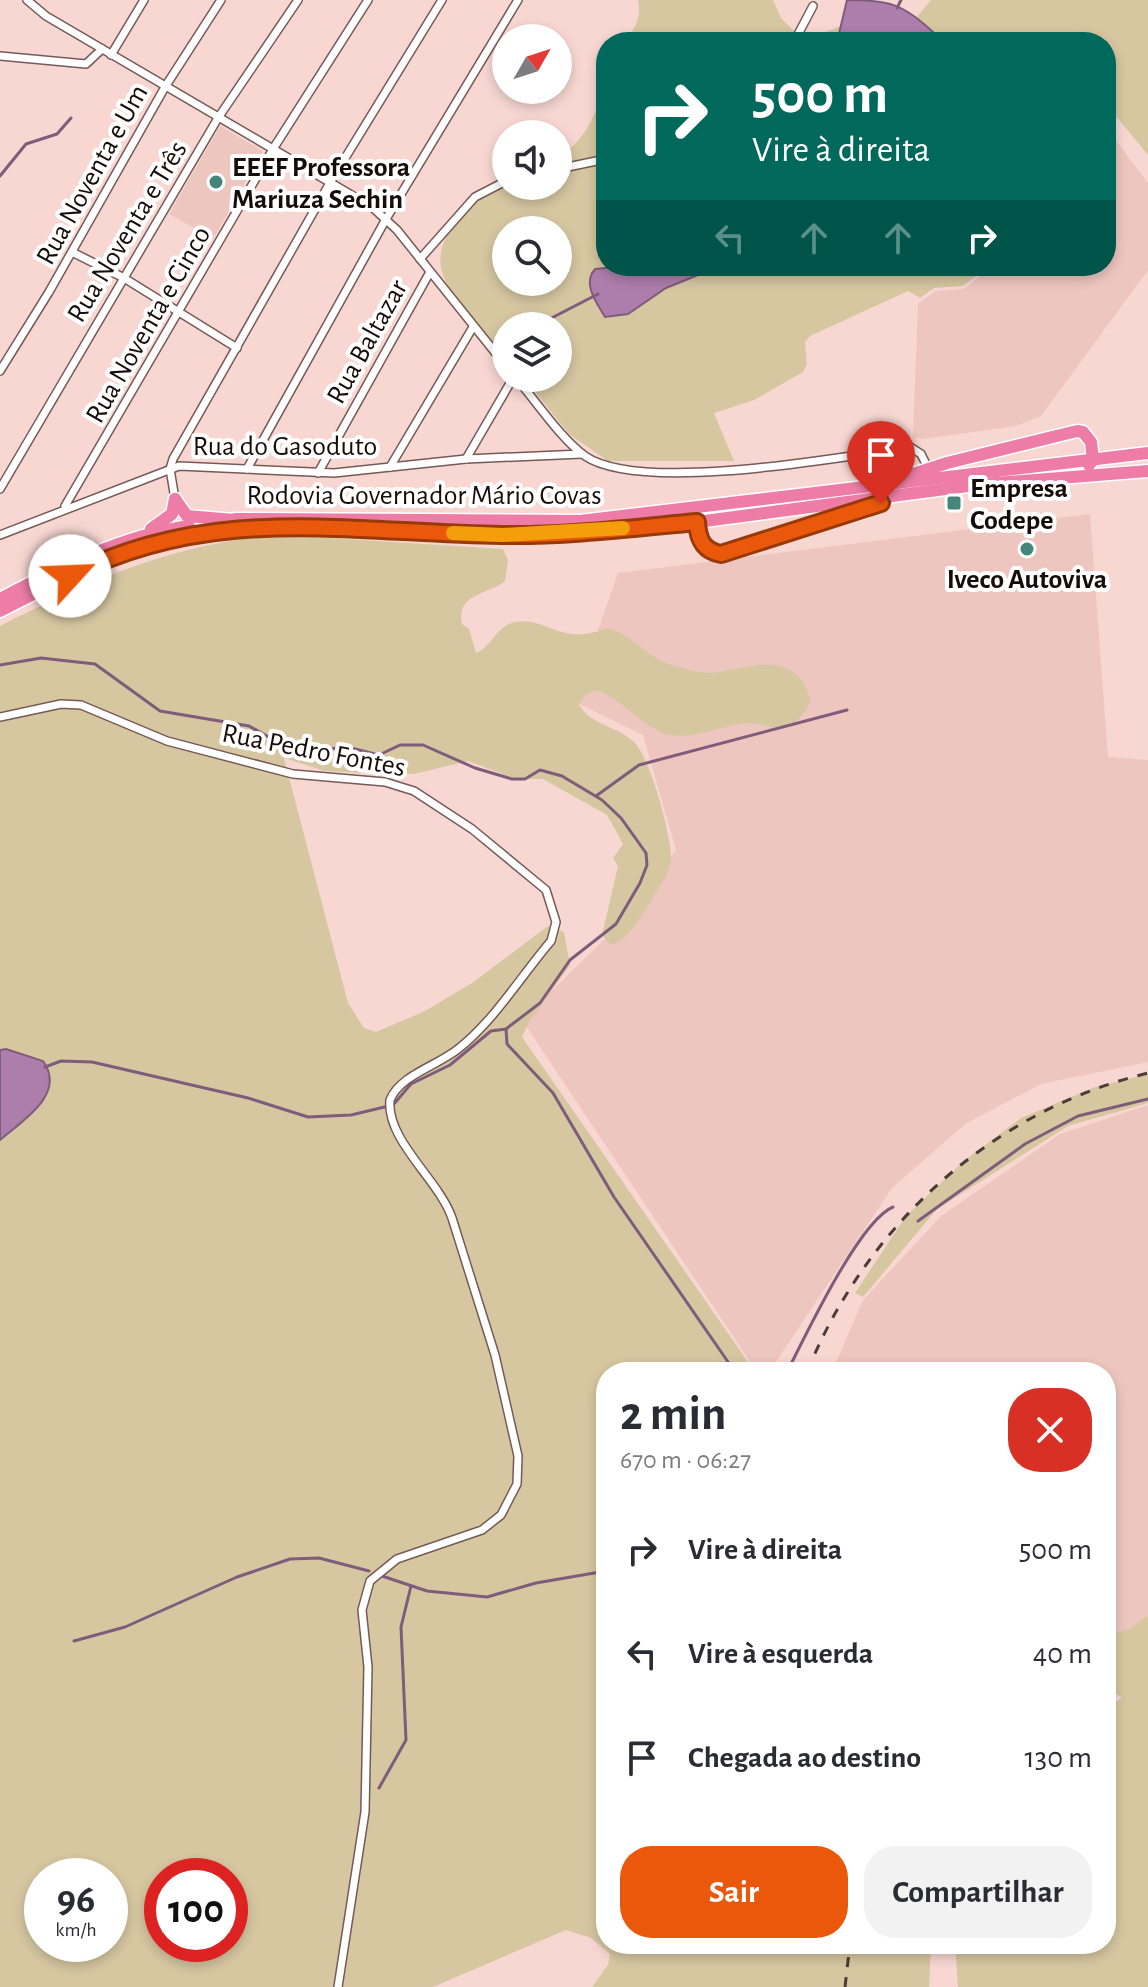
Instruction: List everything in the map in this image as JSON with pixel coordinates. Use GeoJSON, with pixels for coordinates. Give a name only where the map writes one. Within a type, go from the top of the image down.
{"type":"FeatureCollection","features":[{"type":"Feature","properties":{"kind":"highway"},"geometry":{"type":"LineString","coordinates":[[711,504],[697,522],[703,545],[711,552],[731,553],[866,511],[906,474],[1077,431],[1089,437],[1093,460],[1085,468],[1061,478]]}},
{"type":"Feature","properties":{"kind":"highway","name":"Rodovia Governador Mário Covas"},"geometry":{"type":"LineString","coordinates":[[0,611],[108,558],[186,534],[228,528],[280,526],[503,535],[697,522],[893,489],[1148,453]]}},
{"type":"Feature","properties":{"kind":"highway","name":"Rodovia Governador Mário Covas"},"geometry":{"type":"LineString","coordinates":[[0,599],[76,561],[136,538],[234,520],[580,521],[711,504],[1148,471]]}},
{"type":"Feature","properties":{"kind":"highway"},"geometry":{"type":"LineString","coordinates":[[1115,475],[1148,479]]}},
{"type":"Feature","properties":{"kind":"highway"},"geometry":{"type":"LineString","coordinates":[[175,499],[187,516],[234,520]]}},
{"type":"Feature","properties":{"kind":"highway"},"geometry":{"type":"LineString","coordinates":[[136,538],[168,518],[175,499]]}},
{"type":"Feature","properties":{"kind":"street"},"geometry":{"type":"LineString","coordinates":[[27,0],[46,16],[111,55],[331,181],[386,219],[492,349]]}},
{"type":"Feature","properties":{"kind":"street"},"geometry":{"type":"LineString","coordinates":[[111,55],[144,0]]}},
{"type":"Feature","properties":{"kind":"street","name":"Rua Noventa e Um"},"geometry":{"type":"LineString","coordinates":[[0,371],[72,252],[165,87],[221,0]]}},
{"type":"Feature","properties":{"kind":"street","name":"Rua Noventa e Três"},"geometry":{"type":"LineString","coordinates":[[0,489],[218,118],[298,0]]}},
{"type":"Feature","properties":{"kind":"street","name":"Rua Noventa e Cinco"},"geometry":{"type":"LineString","coordinates":[[65,507],[273,149],[368,0]]}},
{"type":"Feature","properties":{"kind":"street"},"geometry":{"type":"LineString","coordinates":[[175,499],[170,469],[331,181],[442,0]]}},
{"type":"Feature","properties":{"kind":"street"},"geometry":{"type":"LineString","coordinates":[[247,469],[386,219],[518,0]]}},
{"type":"Feature","properties":{"kind":"street"},"geometry":{"type":"LineString","coordinates":[[799,32],[813,6]]}},
{"type":"Feature","properties":{"kind":"street"},"geometry":{"type":"LineString","coordinates":[[0,56],[86,64],[102,49]]}},
{"type":"Feature","properties":{"kind":"street"},"geometry":{"type":"LineString","coordinates":[[572,166],[596,161]]}},
{"type":"Feature","properties":{"kind":"street"},"geometry":{"type":"LineString","coordinates":[[420,259],[475,197],[492,188]]}},
{"type":"Feature","properties":{"kind":"street"},"geometry":{"type":"LineString","coordinates":[[72,252],[124,278],[237,348]]}},
{"type":"Feature","properties":{"kind":"street","name":"Rua Baltazar"},"geometry":{"type":"LineString","coordinates":[[318,473],[430,272]]}},
{"type":"Feature","properties":{"kind":"street"},"geometry":{"type":"LineString","coordinates":[[390,467],[473,327]]}},
{"type":"Feature","properties":{"kind":"street"},"geometry":{"type":"LineString","coordinates":[[466,459],[507,392]]}},
{"type":"Feature","properties":{"kind":"street"},"geometry":{"type":"LineString","coordinates":[[527,392],[582,454],[600,463],[651,470],[731,472],[910,447],[921,454],[928,468]]}},
{"type":"Feature","properties":{"kind":"street","name":"Rua do Gasoduto"},"geometry":{"type":"LineString","coordinates":[[0,535],[65,507],[170,469],[187,466],[318,473],[466,459],[582,454]]}},
{"type":"Feature","properties":{"kind":"street","name":"Rua Pedro Fontes"},"geometry":{"type":"LineString","coordinates":[[0,717],[61,704],[81,705],[167,741],[293,774],[401,786],[426,797],[472,829],[539,883],[549,895],[556,922],[551,941],[470,1038],[434,1065],[401,1083],[393,1090],[389,1107],[393,1125],[444,1199],[452,1218],[495,1355],[518,1456],[517,1484],[501,1515],[482,1530],[397,1559],[370,1581],[362,1610],[368,1667],[365,1812],[338,1987]]}},
{"type":"Feature","properties":{"kind":"shaded area"},"geometry":{"type":"Polygon","coordinates":[[[638,0],[773,0],[781,18],[795,32],[632,32],[638,0]]]}},
{"type":"Feature","properties":{"kind":"shaded area"},"geometry":{"type":"Polygon","coordinates":[[[847,0],[894,5],[933,32],[839,32],[847,0]]]}},
{"type":"Feature","properties":{"kind":"shaded area"},"geometry":{"type":"Polygon","coordinates":[[[931,0],[1148,0],[1148,155],[1116,116],[1116,32],[933,32],[917,17],[931,0]]]}},
{"type":"Feature","properties":{"kind":"shaded area"},"geometry":{"type":"Polygon","coordinates":[[[841,26],[840,32],[825,32],[841,26]]]}},
{"type":"Feature","properties":{"kind":"shaded area"},"geometry":{"type":"Polygon","coordinates":[[[596,110],[595,269],[601,311],[628,314],[666,288],[695,276],[976,276],[963,286],[934,288],[920,298],[908,291],[810,336],[805,342],[807,364],[803,372],[754,400],[714,413],[734,461],[608,461],[569,434],[535,392],[572,392],[572,312],[492,312],[492,341],[453,295],[442,272],[440,259],[449,231],[458,218],[492,192],[492,200],[572,200],[572,147],[584,133],[596,110]]]}},
{"type":"Feature","properties":{"kind":"shaded area","name":"EEEF Professora Mariuza Sechin"},"geometry":{"type":"Polygon","coordinates":[[[220,126],[263,151],[213,239],[169,214],[220,126]]]}},
{"type":"Feature","properties":{"kind":"shaded area"},"geometry":{"type":"Polygon","coordinates":[[[1116,140],[1148,183],[1148,270],[1041,416],[1016,426],[923,439],[913,437],[918,304],[935,291],[964,289],[980,276],[1116,276],[1116,140]]]}},
{"type":"Feature","properties":{"kind":"shaded area"},"geometry":{"type":"Polygon","coordinates":[[[595,269],[596,276],[695,276],[666,288],[628,314],[605,317],[590,286],[591,274],[595,269]]]}},
{"type":"Feature","properties":{"kind":"shaded area"},"geometry":{"type":"Polygon","coordinates":[[[1090,514],[1108,757],[1148,760],[1148,1062],[1041,1084],[965,1124],[892,1188],[776,1362],[750,1362],[522,1020],[633,911],[676,850],[643,735],[573,701],[618,573],[1090,514]]]}},
{"type":"Feature","properties":{"kind":"shaded area"},"geometry":{"type":"Polygon","coordinates":[[[281,535],[503,549],[508,560],[505,581],[469,600],[461,614],[462,624],[469,629],[476,653],[503,628],[515,622],[526,621],[578,634],[607,628],[662,661],[692,670],[713,673],[757,665],[783,667],[795,673],[811,701],[801,717],[782,728],[750,723],[680,736],[662,733],[604,693],[591,692],[582,699],[579,705],[584,712],[627,737],[640,750],[664,815],[670,846],[667,875],[634,927],[623,939],[611,945],[602,935],[618,866],[613,858],[623,844],[607,815],[543,779],[516,779],[468,761],[414,774],[325,771],[284,758],[348,1003],[364,1028],[376,1032],[425,1011],[472,983],[548,926],[564,932],[570,965],[529,1022],[522,1037],[748,1362],[596,1362],[596,1942],[566,1930],[433,1987],[0,1987],[0,1140],[43,1101],[6,1049],[0,1050],[0,626],[67,593],[171,555],[243,539],[281,535]]]}},
{"type":"Feature","properties":{"kind":"shaded area"},"geometry":{"type":"Polygon","coordinates":[[[6,1049],[43,1061],[50,1085],[39,1106],[0,1140],[0,1050],[6,1049]]]}},
{"type":"Feature","properties":{"kind":"shaded area"},"geometry":{"type":"Polygon","coordinates":[[[1148,1074],[1148,1103],[1068,1126],[937,1209],[863,1297],[855,1293],[906,1216],[964,1161],[1021,1118],[1095,1087],[1148,1074]]]}},
{"type":"Feature","properties":{"kind":"shaded area"},"geometry":{"type":"Polygon","coordinates":[[[1148,1105],[1148,1618],[1116,1640],[1116,1362],[836,1362],[863,1300],[941,1216],[1060,1134],[1148,1105]]]}},
{"type":"Feature","properties":{"kind":"shaded area"},"geometry":{"type":"Polygon","coordinates":[[[1148,1615],[1148,1987],[958,1987],[956,1954],[1116,1954],[1116,1702],[1122,1698],[1116,1694],[1116,1633],[1131,1628],[1148,1615]]]}},
{"type":"Feature","properties":{"kind":"shaded area"},"geometry":{"type":"Polygon","coordinates":[[[610,1954],[931,1954],[929,1987],[592,1987],[608,1965],[610,1954]]]}},
{"type":"Feature","properties":{"kind":"waterway"},"geometry":{"type":"LineString","coordinates":[[897,8],[901,0]]}},
{"type":"Feature","properties":{"kind":"waterway"},"geometry":{"type":"LineString","coordinates":[[0,176],[26,144],[57,134],[71,118]]}},
{"type":"Feature","properties":{"kind":"waterway"},"geometry":{"type":"LineString","coordinates":[[563,312],[598,294]]}},
{"type":"Feature","properties":{"kind":"waterway"},"geometry":{"type":"LineString","coordinates":[[0,665],[41,658],[95,664],[160,711],[249,726],[274,740],[320,750],[347,747],[379,755],[400,745],[423,745],[475,768],[512,779],[525,779],[540,770],[562,776],[602,800],[621,818],[646,853],[647,865],[640,883],[616,924],[570,960],[540,1003],[506,1029],[491,1031],[450,1065],[411,1084],[393,1105],[351,1115],[308,1117],[248,1098],[92,1062],[61,1061],[45,1067]]}},
{"type":"Feature","properties":{"kind":"waterway"},"geometry":{"type":"LineString","coordinates":[[596,796],[639,765],[847,710]]}},
{"type":"Feature","properties":{"kind":"waterway"},"geometry":{"type":"LineString","coordinates":[[506,1029],[507,1044],[553,1093],[614,1197],[728,1362]]}},
{"type":"Feature","properties":{"kind":"waterway"},"geometry":{"type":"LineString","coordinates":[[918,1221],[1025,1144],[1078,1116],[1148,1099]]}},
{"type":"Feature","properties":{"kind":"waterway"},"geometry":{"type":"LineString","coordinates":[[792,1362],[849,1256],[879,1217],[893,1207]]}},
{"type":"Feature","properties":{"kind":"waterway"},"geometry":{"type":"LineString","coordinates":[[74,1641],[125,1627],[237,1577],[290,1559],[319,1558],[369,1571]]}},
{"type":"Feature","properties":{"kind":"waterway"},"geometry":{"type":"LineString","coordinates":[[382,1576],[427,1591],[487,1597],[536,1583],[596,1573]]}},
{"type":"Feature","properties":{"kind":"waterway"},"geometry":{"type":"LineString","coordinates":[[379,1788],[406,1740],[401,1627],[411,1586]]}},
{"type":"Feature","properties":{"kind":"railway"},"geometry":{"type":"LineString","coordinates":[[812,1362],[832,1318],[864,1268],[900,1222],[942,1181],[987,1145],[1037,1115],[1091,1091],[1148,1073]]}},
{"type":"Feature","properties":{"kind":"railway"},"geometry":{"type":"LineString","coordinates":[[845,1987],[849,1954]]}},
{"type":"Feature","properties":{"kind":"slow traffic"},"geometry":{"type":"LineString","coordinates":[[453,533],[503,535],[623,528]]}},
{"type":"Feature","properties":{"kind":"place","name":"EEEF Professora Mariuza Sechin"},"geometry":{"type":"Point","coordinates":[216,182]}},
{"type":"Feature","properties":{"kind":"place","name":"Empresa Codepe"},"geometry":{"type":"Point","coordinates":[954,503]}},
{"type":"Feature","properties":{"kind":"place","name":"Iveco Autoviva"},"geometry":{"type":"Point","coordinates":[1027,549]}},
{"type":"Feature","properties":{"kind":"route"},"geometry":{"type":"LineString","coordinates":[[70,576],[137,548],[186,534],[228,528],[280,526],[503,535],[697,522],[698,536],[703,545],[711,552],[721,554],[866,511],[881,503]]}}]}
